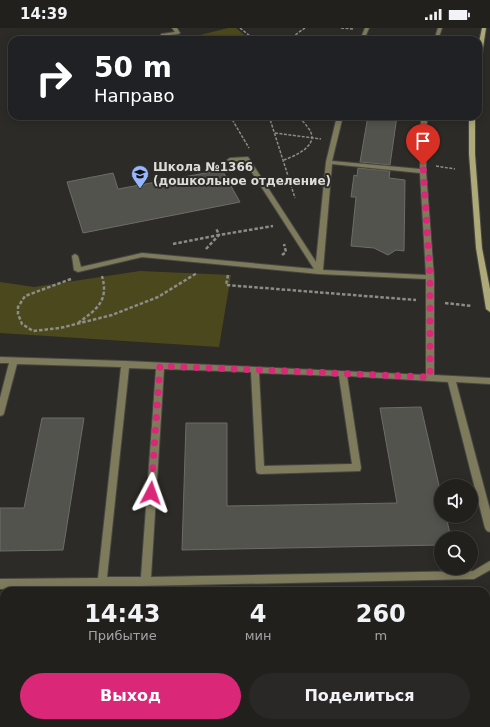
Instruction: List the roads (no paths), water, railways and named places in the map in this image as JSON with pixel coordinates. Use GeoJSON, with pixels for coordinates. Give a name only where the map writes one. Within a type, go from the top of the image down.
{"type":"FeatureCollection","features":[{"type":"Feature","properties":{"kind":"street"},"geometry":{"type":"LineString","coordinates":[[482,39],[484,28]]}},
{"type":"Feature","properties":{"kind":"street"},"geometry":{"type":"LineString","coordinates":[[472,120],[472,154],[479,248],[490,309]]}},
{"type":"Feature","properties":{"kind":"lane"},"geometry":{"type":"LineString","coordinates":[[163,35],[178,33],[174,28]]}},
{"type":"Feature","properties":{"kind":"lane"},"geometry":{"type":"LineString","coordinates":[[318,272],[329,162],[339,120]]}},
{"type":"Feature","properties":{"kind":"lane"},"geometry":{"type":"LineString","coordinates":[[424,120],[423,168],[430,278],[430,377]]}},
{"type":"Feature","properties":{"kind":"lane"},"geometry":{"type":"LineString","coordinates":[[230,160],[246,158],[318,272]]}},
{"type":"Feature","properties":{"kind":"lane"},"geometry":{"type":"LineString","coordinates":[[329,162],[423,168]]}},
{"type":"Feature","properties":{"kind":"lane"},"geometry":{"type":"LineString","coordinates":[[75,256],[78,270],[142,255],[318,272],[430,278]]}},
{"type":"Feature","properties":{"kind":"lane"},"geometry":{"type":"LineString","coordinates":[[0,360],[343,373],[490,381]]}},
{"type":"Feature","properties":{"kind":"lane"},"geometry":{"type":"LineString","coordinates":[[0,413],[14,360]]}},
{"type":"Feature","properties":{"kind":"lane"},"geometry":{"type":"LineString","coordinates":[[102,582],[125,364]]}},
{"type":"Feature","properties":{"kind":"lane"},"geometry":{"type":"LineString","coordinates":[[146,582],[160,366]]}},
{"type":"Feature","properties":{"kind":"lane"},"geometry":{"type":"LineString","coordinates":[[255,370],[260,470],[356,468],[343,373]]}},
{"type":"Feature","properties":{"kind":"lane"},"geometry":{"type":"LineString","coordinates":[[450,378],[490,528]]}},
{"type":"Feature","properties":{"kind":"lane"},"geometry":{"type":"LineString","coordinates":[[0,584],[474,575],[490,565]]}},
{"type":"Feature","properties":{"kind":"place","name":"Школа №1366 (дошкольное отделение)"},"geometry":{"type":"Point","coordinates":[140,189]}}]}
